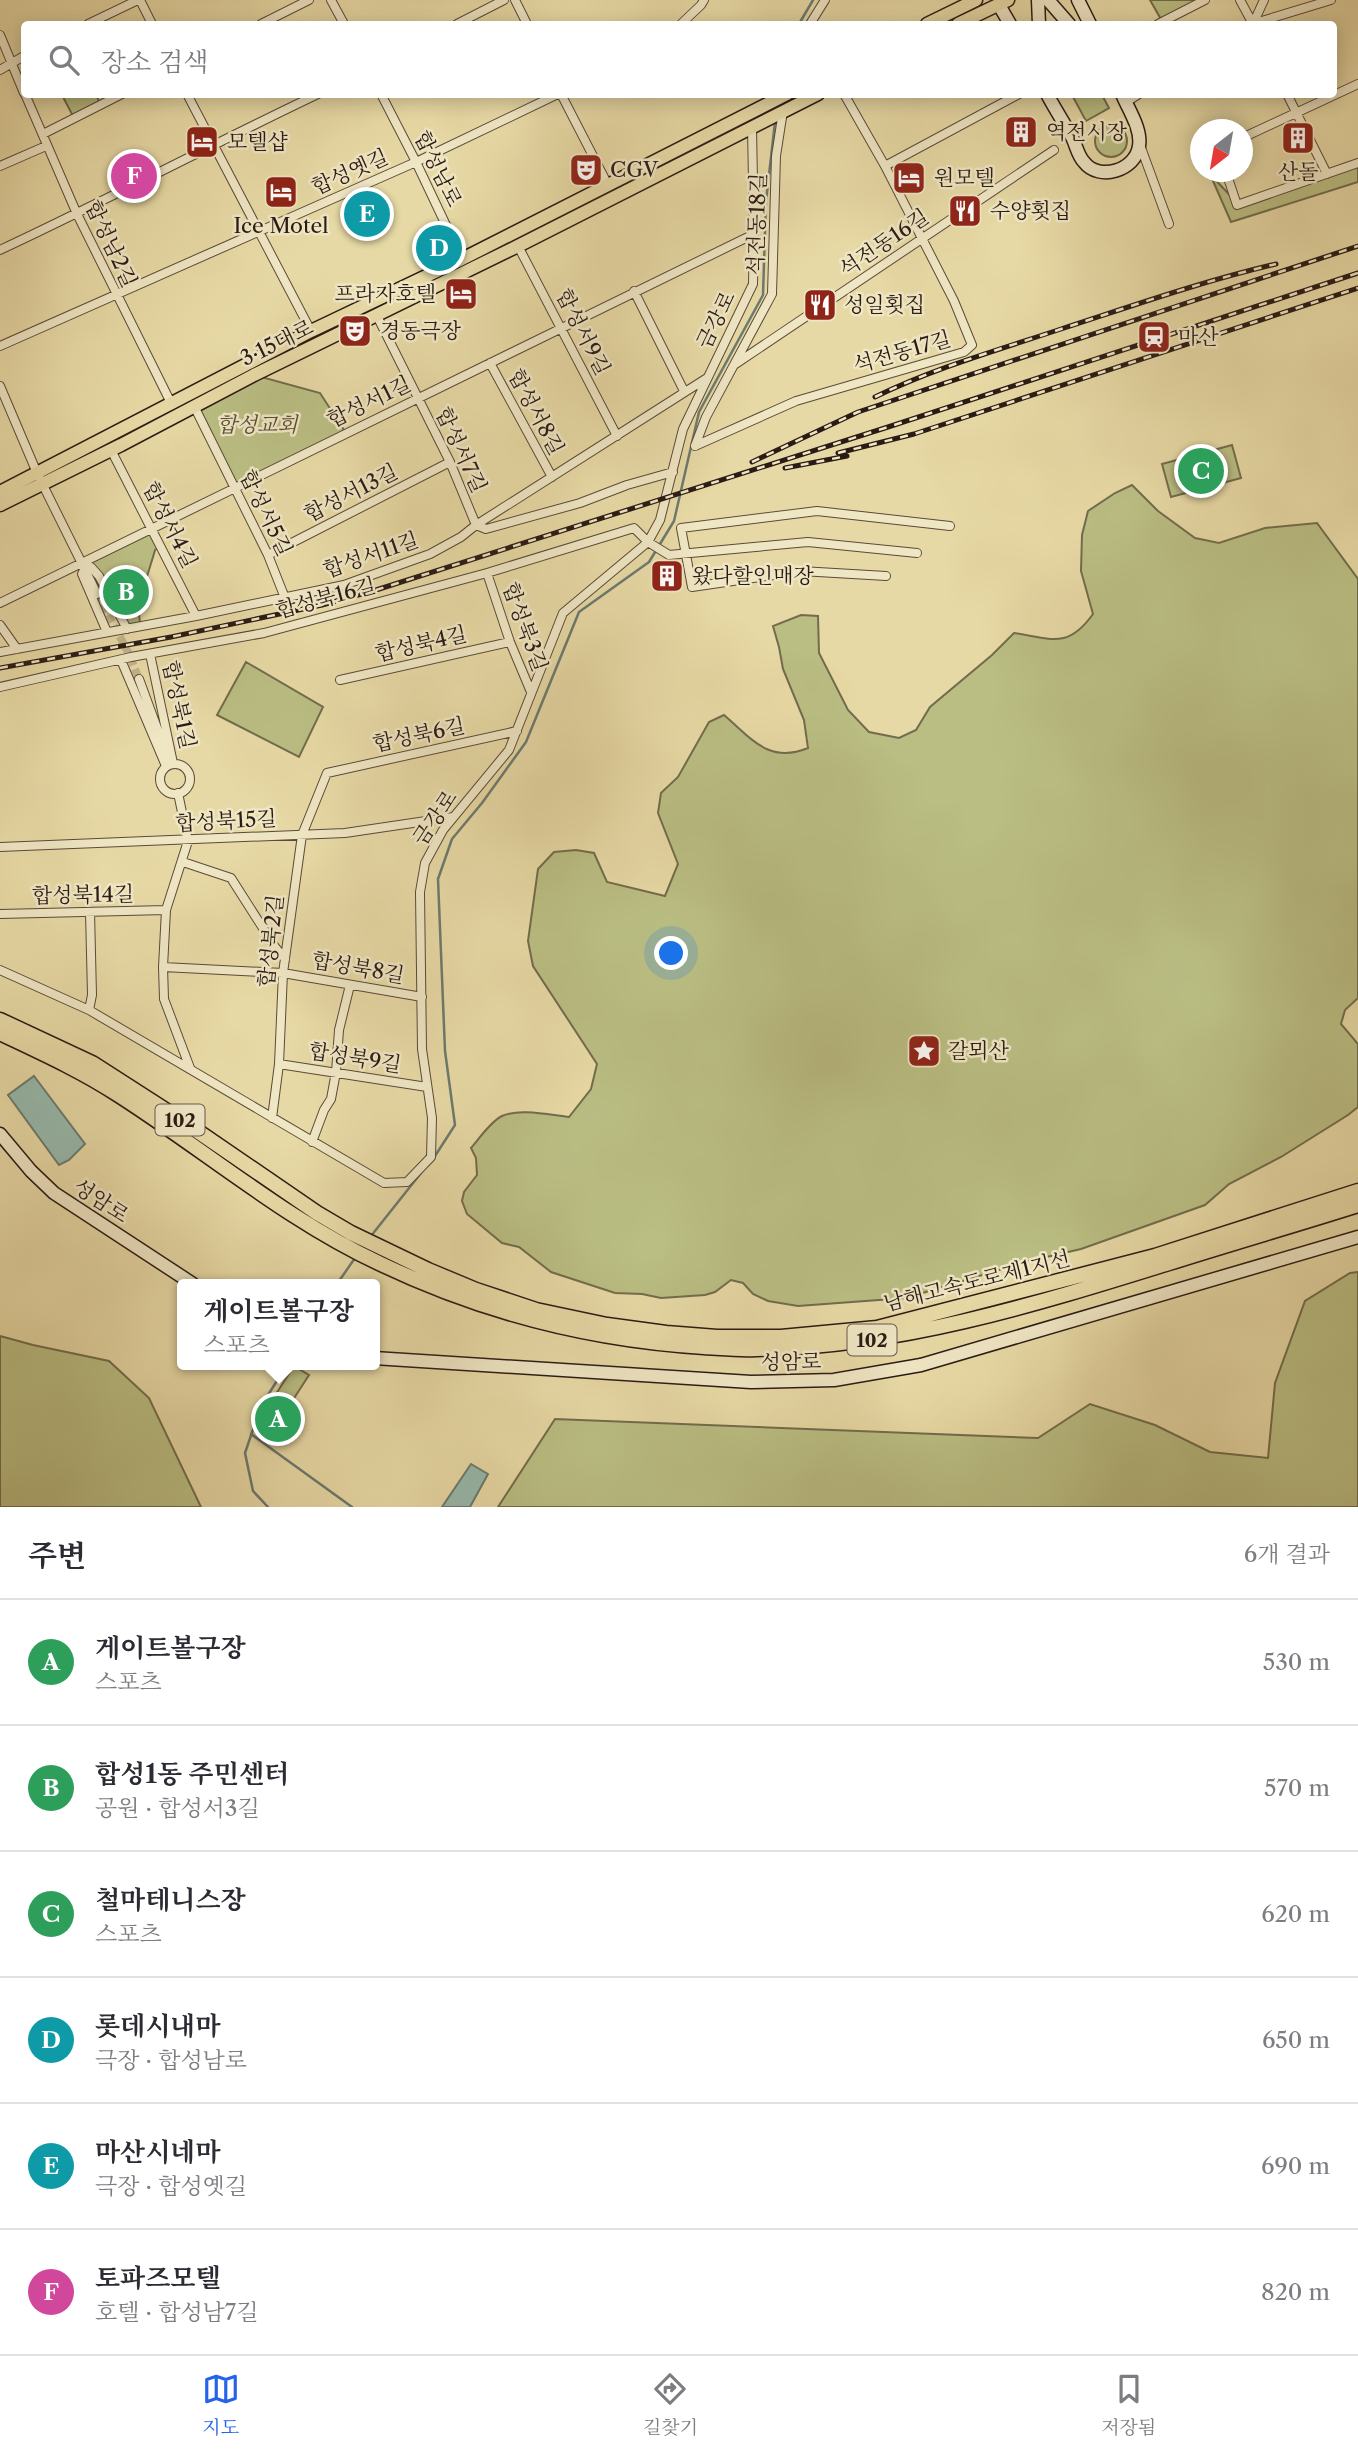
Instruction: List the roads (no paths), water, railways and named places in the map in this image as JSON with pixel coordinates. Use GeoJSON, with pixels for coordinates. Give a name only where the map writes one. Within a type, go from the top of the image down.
{"type":"FeatureCollection","features":[{"type":"Feature","properties":{"kind":"highway","name":"남해고속도로제1지선"},"geometry":{"type":"LineString","coordinates":[[0,1020],[92,1063],[191,1126],[317,1213],[380,1264],[501,1312],[543,1324],[626,1340],[753,1349],[812,1346],[917,1333],[1092,1287],[1358,1205]]}},
{"type":"Feature","properties":{"kind":"highway","name":"남해고속도로제1지선"},"geometry":{"type":"LineString","coordinates":[[0,1033],[66,1064],[114,1091],[306,1223],[385,1249],[476,1290],[536,1310],[607,1325],[666,1333],[717,1337],[781,1337],[877,1328],[959,1309],[1155,1256],[1358,1191]]}},
{"type":"Feature","properties":{"kind":"main road"},"geometry":{"type":"LineString","coordinates":[[933,21],[976,0]]}},
{"type":"Feature","properties":{"kind":"main road"},"geometry":{"type":"LineString","coordinates":[[1038,0],[1039,21]]}},
{"type":"Feature","properties":{"kind":"main road"},"geometry":{"type":"LineString","coordinates":[[1048,0],[1066,21]]}},
{"type":"Feature","properties":{"kind":"main road"},"geometry":{"type":"LineString","coordinates":[[1078,0],[1088,21]]}},
{"type":"Feature","properties":{"kind":"main road"},"geometry":{"type":"LineString","coordinates":[[964,21],[1004,2],[1009,21]]}},
{"type":"Feature","properties":{"kind":"main road","name":"3·15대로"},"geometry":{"type":"LineString","coordinates":[[0,505],[40,478],[311,331],[462,259],[780,98]]}},
{"type":"Feature","properties":{"kind":"main road"},"geometry":{"type":"LineString","coordinates":[[782,112],[810,98]]}},
{"type":"Feature","properties":{"kind":"main road"},"geometry":{"type":"LineString","coordinates":[[1049,98],[1084,163],[1095,171],[1112,172],[1128,166],[1140,145],[1137,127],[1124,99]]}},
{"type":"Feature","properties":{"kind":"main road","name":"3·15대로"},"geometry":{"type":"LineString","coordinates":[[0,492],[111,450],[254,374],[377,316],[782,112]]}},
{"type":"Feature","properties":{"kind":"main road","name":"성암로"},"geometry":{"type":"LineString","coordinates":[[0,1134],[31,1171],[54,1193],[186,1279]]}},
{"type":"Feature","properties":{"kind":"main road","name":"성암로"},"geometry":{"type":"LineString","coordinates":[[380,1358],[751,1382],[834,1380],[921,1365],[1358,1237]]}},
{"type":"Feature","properties":{"kind":"street"},"geometry":{"type":"LineString","coordinates":[[94,21],[139,0],[150,21]]}},
{"type":"Feature","properties":{"kind":"street"},"geometry":{"type":"LineString","coordinates":[[267,21],[309,0]]}},
{"type":"Feature","properties":{"kind":"street"},"geometry":{"type":"LineString","coordinates":[[331,0],[342,21]]}},
{"type":"Feature","properties":{"kind":"street"},"geometry":{"type":"LineString","coordinates":[[463,21],[505,0]]}},
{"type":"Feature","properties":{"kind":"street"},"geometry":{"type":"LineString","coordinates":[[515,0],[526,21]]}},
{"type":"Feature","properties":{"kind":"street"},"geometry":{"type":"LineString","coordinates":[[684,21],[703,3],[712,0]]}},
{"type":"Feature","properties":{"kind":"street"},"geometry":{"type":"LineString","coordinates":[[812,21],[825,0]]}},
{"type":"Feature","properties":{"kind":"street"},"geometry":{"type":"LineString","coordinates":[[1164,21],[1205,0]]}},
{"type":"Feature","properties":{"kind":"street"},"geometry":{"type":"LineString","coordinates":[[1240,0],[1250,21]]}},
{"type":"Feature","properties":{"kind":"street"},"geometry":{"type":"LineString","coordinates":[[1254,21],[1264,0]]}},
{"type":"Feature","properties":{"kind":"street"},"geometry":{"type":"LineString","coordinates":[[1262,21],[1331,0]]}},
{"type":"Feature","properties":{"kind":"street","name":"합성남2길"},"geometry":{"type":"LineString","coordinates":[[0,35],[21,85]]}},
{"type":"Feature","properties":{"kind":"street"},"geometry":{"type":"LineString","coordinates":[[0,70],[21,57]]}},
{"type":"Feature","properties":{"kind":"street"},"geometry":{"type":"LineString","coordinates":[[1337,94],[1358,84]]}},
{"type":"Feature","properties":{"kind":"street","name":"합성남2길"},"geometry":{"type":"LineString","coordinates":[[27,98],[115,295],[172,405]]}},
{"type":"Feature","properties":{"kind":"street"},"geometry":{"type":"LineString","coordinates":[[43,134],[114,98]]}},
{"type":"Feature","properties":{"kind":"street"},"geometry":{"type":"LineString","coordinates":[[189,98],[311,331]]}},
{"type":"Feature","properties":{"kind":"street"},"geometry":{"type":"LineString","coordinates":[[0,250],[310,98]]}},
{"type":"Feature","properties":{"kind":"street","name":"합성남로"},"geometry":{"type":"LineString","coordinates":[[383,98],[462,259]]}},
{"type":"Feature","properties":{"kind":"street","name":"합성옛길"},"geometry":{"type":"LineString","coordinates":[[0,345],[416,162],[552,98]]}},
{"type":"Feature","properties":{"kind":"street"},"geometry":{"type":"LineString","coordinates":[[562,98],[608,185]]}},
{"type":"Feature","properties":{"kind":"street","name":"석전동18길"},"geometry":{"type":"LineString","coordinates":[[695,446],[706,417],[772,294],[776,156],[784,98]]}},
{"type":"Feature","properties":{"kind":"street","name":"석전동17길"},"geometry":{"type":"LineString","coordinates":[[695,446],[796,401],[964,352],[972,345],[954,301],[922,238],[846,98]]}},
{"type":"Feature","properties":{"kind":"street"},"geometry":{"type":"LineString","coordinates":[[884,166],[1012,98]]}},
{"type":"Feature","properties":{"kind":"street"},"geometry":{"type":"LineString","coordinates":[[1289,98],[1327,174]]}},
{"type":"Feature","properties":{"kind":"street"},"geometry":{"type":"LineString","coordinates":[[1253,133],[1328,98]]}},
{"type":"Feature","properties":{"kind":"street","name":"금강로"},"geometry":{"type":"LineString","coordinates":[[0,970],[89,1010],[383,1183],[407,1182],[430,1157],[432,1118],[422,1049],[420,892],[425,863],[443,830],[509,750],[563,613],[649,543],[660,520],[683,429],[753,284],[756,126]]}},
{"type":"Feature","properties":{"kind":"street"},"geometry":{"type":"LineString","coordinates":[[0,166],[46,145]]}},
{"type":"Feature","properties":{"kind":"street"},"geometry":{"type":"LineString","coordinates":[[1140,145],[1169,224]]}},
{"type":"Feature","properties":{"kind":"street","name":"석전동16길"},"geometry":{"type":"LineString","coordinates":[[734,365],[1054,150]]}},
{"type":"Feature","properties":{"kind":"street"},"geometry":{"type":"LineString","coordinates":[[1229,182],[1237,205],[1358,163]]}},
{"type":"Feature","properties":{"kind":"street","name":"합성서1길"},"geometry":{"type":"LineString","coordinates":[[0,603],[84,566],[235,488],[754,234]]}},
{"type":"Feature","properties":{"kind":"street","name":"합성서9길"},"geometry":{"type":"LineString","coordinates":[[518,246],[617,436]]}},
{"type":"Feature","properties":{"kind":"street"},"geometry":{"type":"LineString","coordinates":[[634,291],[684,391]]}},
{"type":"Feature","properties":{"kind":"street","name":"합성서7길"},"geometry":{"type":"LineString","coordinates":[[377,316],[450,462],[476,525]]}},
{"type":"Feature","properties":{"kind":"street","name":"합성서8길"},"geometry":{"type":"LineString","coordinates":[[490,363],[552,477]]}},
{"type":"Feature","properties":{"kind":"street","name":"합성서11길"},"geometry":{"type":"LineString","coordinates":[[0,652],[196,616],[344,585],[430,554],[461,537],[707,378]]}},
{"type":"Feature","properties":{"kind":"street"},"geometry":{"type":"LineString","coordinates":[[0,386],[40,478],[97,594]]}},
{"type":"Feature","properties":{"kind":"street","name":"합성서5길"},"geometry":{"type":"LineString","coordinates":[[194,406],[268,555],[285,598]]}},
{"type":"Feature","properties":{"kind":"street","name":"합성서4길"},"geometry":{"type":"LineString","coordinates":[[111,450],[196,616]]}},
{"type":"Feature","properties":{"kind":"street","name":"합성서13길"},"geometry":{"type":"LineString","coordinates":[[268,555],[450,462]]}},
{"type":"Feature","properties":{"kind":"street"},"geometry":{"type":"LineString","coordinates":[[476,525],[486,529],[580,503],[627,485],[673,472]]}},
{"type":"Feature","properties":{"kind":"street"},"geometry":{"type":"LineString","coordinates":[[886,576],[801,571],[692,587],[681,528],[817,511],[950,526]]}},
{"type":"Feature","properties":{"kind":"street","name":"합성북16길"},"geometry":{"type":"LineString","coordinates":[[0,687],[150,654],[264,633],[487,573],[634,528],[649,543]]}},
{"type":"Feature","properties":{"kind":"street"},"geometry":{"type":"LineString","coordinates":[[649,543],[669,555],[808,542],[917,552]]}},
{"type":"Feature","properties":{"kind":"street"},"geometry":{"type":"LineString","coordinates":[[84,566],[91,567],[99,576],[127,629]]}},
{"type":"Feature","properties":{"kind":"street"},"geometry":{"type":"LineString","coordinates":[[84,566],[82,573],[107,632]]}},
{"type":"Feature","properties":{"kind":"street","name":"합성북3길"},"geometry":{"type":"LineString","coordinates":[[487,573],[510,642],[531,692]]}},
{"type":"Feature","properties":{"kind":"street"},"geometry":{"type":"LineString","coordinates":[[0,625],[17,649]]}},
{"type":"Feature","properties":{"kind":"street","name":"합성북4길"},"geometry":{"type":"LineString","coordinates":[[340,680],[510,642]]}},
{"type":"Feature","properties":{"kind":"street","name":"합성북1길"},"geometry":{"type":"LineString","coordinates":[[150,654],[170,765]]}},
{"type":"Feature","properties":{"kind":"street"},"geometry":{"type":"LineString","coordinates":[[121,660],[170,765]]}},
{"type":"Feature","properties":{"kind":"street"},"geometry":{"type":"LineString","coordinates":[[139,679],[170,765]]}},
{"type":"Feature","properties":{"kind":"street","name":"합성북6길"},"geometry":{"type":"LineString","coordinates":[[327,773],[517,731]]}},
{"type":"Feature","properties":{"kind":"street"},"geometry":{"type":"LineString","coordinates":[[170,765],[186,768],[190,777],[188,786],[178,793],[171,793],[162,787],[160,777],[170,765]]}},
{"type":"Feature","properties":{"kind":"street","name":"합성북2길"},"geometry":{"type":"LineString","coordinates":[[272,1118],[279,1064],[283,973],[302,835],[327,773]]}},
{"type":"Feature","properties":{"kind":"street"},"geometry":{"type":"LineString","coordinates":[[178,793],[188,841],[166,910],[163,999],[190,1068]]}},
{"type":"Feature","properties":{"kind":"street","name":"합성북15길"},"geometry":{"type":"LineString","coordinates":[[0,847],[345,833],[453,817]]}},
{"type":"Feature","properties":{"kind":"street"},"geometry":{"type":"LineString","coordinates":[[183,862],[231,878],[285,959]]}},
{"type":"Feature","properties":{"kind":"street","name":"합성북14길"},"geometry":{"type":"LineString","coordinates":[[0,914],[166,910]]}},
{"type":"Feature","properties":{"kind":"street"},"geometry":{"type":"LineString","coordinates":[[89,1010],[92,995],[90,912]]}},
{"type":"Feature","properties":{"kind":"street","name":"합성북8길"},"geometry":{"type":"LineString","coordinates":[[163,967],[283,973],[422,997]]}},
{"type":"Feature","properties":{"kind":"street"},"geometry":{"type":"LineString","coordinates":[[312,1142],[331,1099],[336,1072],[338,1030],[350,985]]}},
{"type":"Feature","properties":{"kind":"street","name":"합성북9길"},"geometry":{"type":"LineString","coordinates":[[279,1064],[427,1087]]}},
{"type":"Feature","properties":{"kind":"waterway"},"geometry":{"type":"LineString","coordinates":[[801,21],[813,0]]}},
{"type":"Feature","properties":{"kind":"waterway"},"geometry":{"type":"LineString","coordinates":[[435,1156],[455,1125],[445,1051],[438,879],[452,839],[526,742],[579,612],[649,562],[674,521],[699,412],[763,295],[766,201],[775,122]]}},
{"type":"Feature","properties":{"kind":"waterway"},"geometry":{"type":"LineString","coordinates":[[371,1236],[421,1173]]}},
{"type":"Feature","properties":{"kind":"waterway"},"geometry":{"type":"LineString","coordinates":[[340,1279],[355,1258]]}},
{"type":"Feature","properties":{"kind":"waterway"},"geometry":{"type":"LineString","coordinates":[[268,1507],[253,1491],[245,1453],[261,1406],[284,1370]]}},
{"type":"Feature","properties":{"kind":"waterway"},"geometry":{"type":"LineString","coordinates":[[251,1434],[352,1507]]}},
{"type":"Feature","properties":{"kind":"tunnel"},"geometry":{"type":"LineString","coordinates":[[97,594],[139,679]]}},
{"type":"Feature","properties":{"kind":"railway"},"geometry":{"type":"LineString","coordinates":[[752,462],[858,412],[1358,246]]}},
{"type":"Feature","properties":{"kind":"railway"},"geometry":{"type":"LineString","coordinates":[[875,397],[920,377],[990,352],[1195,286],[1276,264]]}},
{"type":"Feature","properties":{"kind":"railway"},"geometry":{"type":"LineString","coordinates":[[0,668],[171,637],[322,605],[376,590],[888,427],[1358,273]]}},
{"type":"Feature","properties":{"kind":"railway"},"geometry":{"type":"LineString","coordinates":[[838,453],[914,434],[1358,288]]}},
{"type":"Feature","properties":{"kind":"railway"},"geometry":{"type":"LineString","coordinates":[[785,468],[847,456]]}},
{"type":"Feature","properties":{"kind":"place","name":"역전시장"},"geometry":{"type":"Point","coordinates":[1021,132]}},
{"type":"Feature","properties":{"kind":"place","name":"산돌"},"geometry":{"type":"Point","coordinates":[1298,138]}},
{"type":"Feature","properties":{"kind":"place","name":"모텔샵"},"geometry":{"type":"Point","coordinates":[202,142]}},
{"type":"Feature","properties":{"kind":"place","name":"CGV"},"geometry":{"type":"Point","coordinates":[586,170]}},
{"type":"Feature","properties":{"kind":"place","name":"토파즈모텔"},"geometry":{"type":"Point","coordinates":[134,176]}},
{"type":"Feature","properties":{"kind":"place","name":"원모텔"},"geometry":{"type":"Point","coordinates":[909,178]}},
{"type":"Feature","properties":{"kind":"place","name":"Ice Motel"},"geometry":{"type":"Point","coordinates":[281,192]}},
{"type":"Feature","properties":{"kind":"place","name":"수양횟집"},"geometry":{"type":"Point","coordinates":[965,211]}},
{"type":"Feature","properties":{"kind":"place","name":"마산시네마"},"geometry":{"type":"Point","coordinates":[367,214]}},
{"type":"Feature","properties":{"kind":"place","name":"롯데시내마"},"geometry":{"type":"Point","coordinates":[439,248]}},
{"type":"Feature","properties":{"kind":"place","name":"프라자호텔"},"geometry":{"type":"Point","coordinates":[461,294]}},
{"type":"Feature","properties":{"kind":"place","name":"성일횟집"},"geometry":{"type":"Point","coordinates":[820,305]}},
{"type":"Feature","properties":{"kind":"place","name":"경동극장"},"geometry":{"type":"Point","coordinates":[355,331]}},
{"type":"Feature","properties":{"kind":"place","name":"마산"},"geometry":{"type":"Point","coordinates":[1154,337]}},
{"type":"Feature","properties":{"kind":"place","name":"철마테니스장"},"geometry":{"type":"Point","coordinates":[1201,471]}},
{"type":"Feature","properties":{"kind":"place","name":"왔다할인매장"},"geometry":{"type":"Point","coordinates":[667,576]}},
{"type":"Feature","properties":{"kind":"place","name":"합성1동 주민센터"},"geometry":{"type":"Point","coordinates":[126,592]}},
{"type":"Feature","properties":{"kind":"place","name":"갈뫼산"},"geometry":{"type":"Point","coordinates":[924,1051]}},
{"type":"Feature","properties":{"kind":"place","name":"게이트볼구장"},"geometry":{"type":"Point","coordinates":[278,1419]}},
{"type":"Feature","properties":{"kind":"park label","name":"합성교회"},"geometry":{"type":"Point","coordinates":[257,425]}}]}
